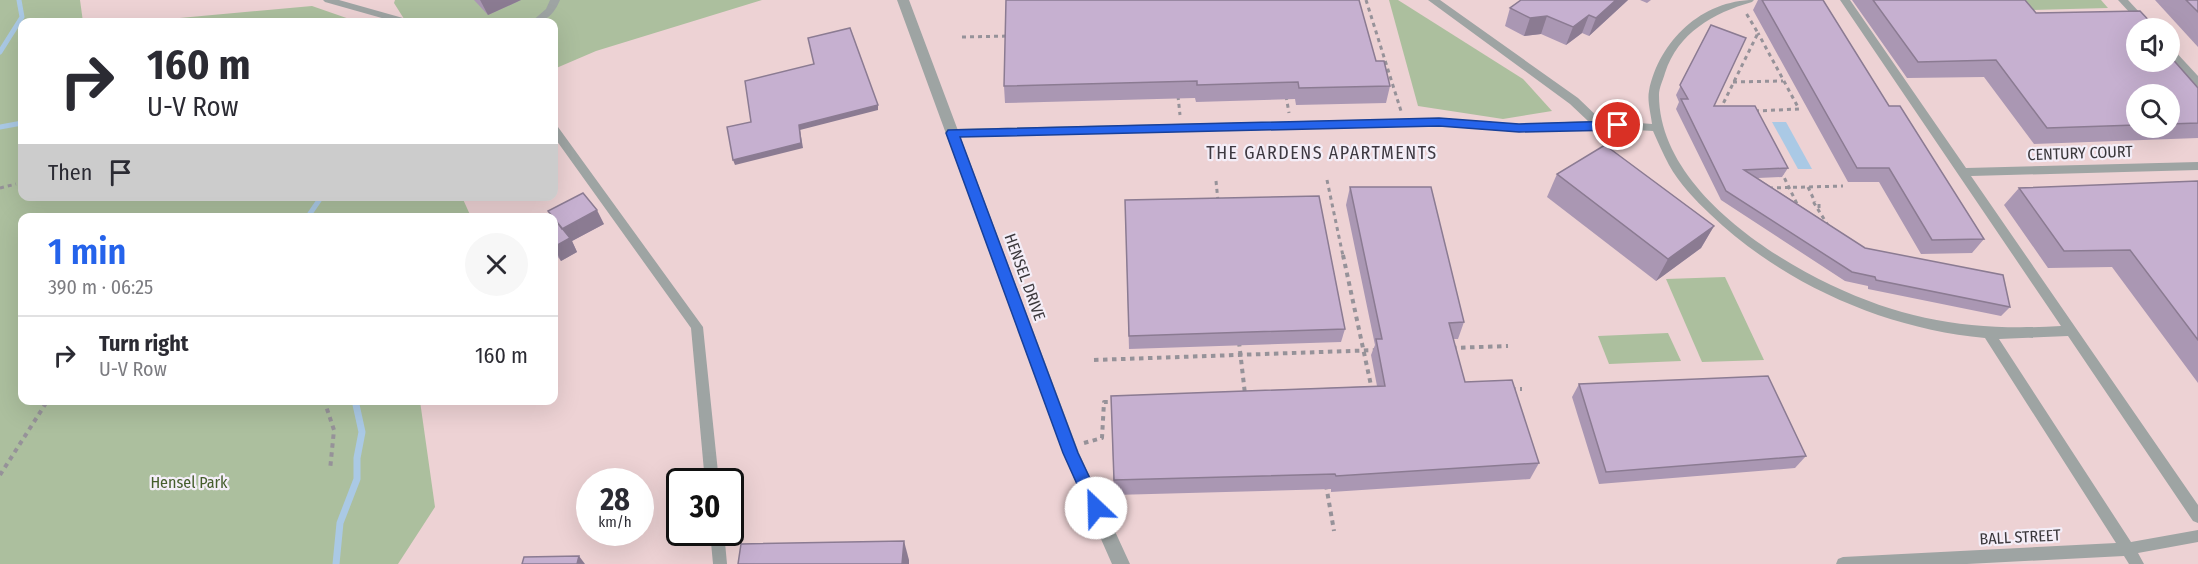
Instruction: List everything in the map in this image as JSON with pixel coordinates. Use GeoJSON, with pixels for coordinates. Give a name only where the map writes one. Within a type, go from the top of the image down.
{"type":"FeatureCollection","features":[{"type":"Feature","properties":{"kind":"street","name":"HENSEL DRIVE"},"geometry":{"type":"LineString","coordinates":[[903,0],[1069,448],[1121,564]]}},
{"type":"Feature","properties":{"kind":"lane"},"geometry":{"type":"LineString","coordinates":[[327,0],[392,18]]}},
{"type":"Feature","properties":{"kind":"lane"},"geometry":{"type":"LineString","coordinates":[[541,18],[550,11],[555,0]]}},
{"type":"Feature","properties":{"kind":"lane"},"geometry":{"type":"LineString","coordinates":[[1433,0],[1574,101],[1598,124]]}},
{"type":"Feature","properties":{"kind":"lane"},"geometry":{"type":"LineString","coordinates":[[1845,0],[2198,517]]}},
{"type":"Feature","properties":{"kind":"lane"},"geometry":{"type":"LineString","coordinates":[[2123,0],[2140,18]]}},
{"type":"Feature","properties":{"kind":"lane"},"geometry":{"type":"LineString","coordinates":[[1744,1],[1711,15],[1687,31],[1670,47],[1659,68],[1654,96],[1658,128],[1672,160],[1692,190],[1726,225],[1775,260],[1826,288],[1870,306],[1929,324],[1989,333],[2071,331]]}},
{"type":"Feature","properties":{"kind":"lane"},"geometry":{"type":"LineString","coordinates":[[2180,63],[2198,83]]}},
{"type":"Feature","properties":{"kind":"lane"},"geometry":{"type":"LineString","coordinates":[[952,133],[1439,122],[1519,128],[1598,124],[1658,128]]}},
{"type":"Feature","properties":{"kind":"lane"},"geometry":{"type":"LineString","coordinates":[[558,136],[697,327],[711,468]]}},
{"type":"Feature","properties":{"kind":"lane","name":"CENTURY COURT"},"geometry":{"type":"LineString","coordinates":[[1963,172],[2198,166]]}},
{"type":"Feature","properties":{"kind":"lane"},"geometry":{"type":"LineString","coordinates":[[1989,333],[2137,564]]}},
{"type":"Feature","properties":{"kind":"lane","name":"BALL STREET"},"geometry":{"type":"LineString","coordinates":[[1843,564],[2127,549],[2198,536]]}},
{"type":"Feature","properties":{"kind":"lane"},"geometry":{"type":"LineString","coordinates":[[718,546],[720,564]]}},
{"type":"Feature","properties":{"kind":"path"},"geometry":{"type":"LineString","coordinates":[[1366,0],[1404,123]]}},
{"type":"Feature","properties":{"kind":"path"},"geometry":{"type":"LineString","coordinates":[[1743,111],[1799,109],[1758,33],[1744,1]]}},
{"type":"Feature","properties":{"kind":"path"},"geometry":{"type":"LineString","coordinates":[[1721,112],[1719,109],[1758,33]]}},
{"type":"Feature","properties":{"kind":"path"},"geometry":{"type":"LineString","coordinates":[[962,37],[1020,36]]}},
{"type":"Feature","properties":{"kind":"path"},"geometry":{"type":"LineString","coordinates":[[1732,82],[1783,81]]}},
{"type":"Feature","properties":{"kind":"path"},"geometry":{"type":"LineString","coordinates":[[1286,91],[1291,125]]}},
{"type":"Feature","properties":{"kind":"path"},"geometry":{"type":"LineString","coordinates":[[1178,93],[1182,128]]}},
{"type":"Feature","properties":{"kind":"path"},"geometry":{"type":"LineString","coordinates":[[1779,168],[1802,214],[1792,207]]}},
{"type":"Feature","properties":{"kind":"path"},"geometry":{"type":"LineString","coordinates":[[1327,180],[1373,394],[1363,394]]}},
{"type":"Feature","properties":{"kind":"path"},"geometry":{"type":"LineString","coordinates":[[1216,181],[1219,204]]}},
{"type":"Feature","properties":{"kind":"path"},"geometry":{"type":"LineString","coordinates":[[0,188],[16,184]]}},
{"type":"Feature","properties":{"kind":"path"},"geometry":{"type":"LineString","coordinates":[[1773,195],[1763,188],[1843,186]]}},
{"type":"Feature","properties":{"kind":"path"},"geometry":{"type":"LineString","coordinates":[[1808,187],[1815,202],[1814,205],[1832,233],[1817,224]]}},
{"type":"Feature","properties":{"kind":"path"},"geometry":{"type":"LineString","coordinates":[[1234,398],[1246,398],[1237,332]]}},
{"type":"Feature","properties":{"kind":"path"},"geometry":{"type":"LineString","coordinates":[[1441,348],[1508,346]]}},
{"type":"Feature","properties":{"kind":"path"},"geometry":{"type":"LineString","coordinates":[[1094,360],[1385,350]]}},
{"type":"Feature","properties":{"kind":"path"},"geometry":{"type":"LineString","coordinates":[[1499,390],[1522,389]]}},
{"type":"Feature","properties":{"kind":"path"},"geometry":{"type":"LineString","coordinates":[[1069,448],[1102,438],[1104,402],[1115,402]]}},
{"type":"Feature","properties":{"kind":"path"},"geometry":{"type":"LineString","coordinates":[[0,475],[45,405]]}},
{"type":"Feature","properties":{"kind":"path"},"geometry":{"type":"LineString","coordinates":[[326,405],[334,430],[330,470]]}},
{"type":"Feature","properties":{"kind":"path"},"geometry":{"type":"LineString","coordinates":[[1324,474],[1334,531]]}},
{"type":"Feature","properties":{"kind":"shaded area"},"geometry":{"type":"Polygon","coordinates":[[[0,0],[2198,0],[2198,564],[0,564],[0,0]]]}},
{"type":"Feature","properties":{"kind":"green space","name":"Hensel Park"},"geometry":{"type":"Polygon","coordinates":[[[0,0],[80,0],[82,18],[18,18],[18,201],[464,201],[469,213],[18,213],[18,405],[421,405],[435,507],[398,564],[0,564],[0,0]]]}},
{"type":"Feature","properties":{"kind":"green space"},"geometry":{"type":"Polygon","coordinates":[[[395,0],[762,0],[596,51],[558,67],[558,18],[403,18],[394,3],[395,0]]]}},
{"type":"Feature","properties":{"kind":"green space"},"geometry":{"type":"Polygon","coordinates":[[[1389,0],[1398,0],[1523,79],[1552,111],[1503,119],[1418,106],[1389,0]]]}},
{"type":"Feature","properties":{"kind":"green space"},"geometry":{"type":"Polygon","coordinates":[[[2021,0],[2101,0],[2108,8],[2029,10],[2021,0]]]}},
{"type":"Feature","properties":{"kind":"green space"},"geometry":{"type":"Polygon","coordinates":[[[312,6],[346,18],[180,18],[312,6]]]}},
{"type":"Feature","properties":{"kind":"green space"},"geometry":{"type":"Polygon","coordinates":[[[1725,277],[1764,360],[1702,362],[1666,279],[1725,277]]]}},
{"type":"Feature","properties":{"kind":"green space"},"geometry":{"type":"Polygon","coordinates":[[[1668,333],[1681,361],[1609,364],[1598,336],[1668,333]]]}},
{"type":"Feature","properties":{"kind":"water"},"geometry":{"type":"Polygon","coordinates":[[[1772,122],[1786,122],[1812,169],[1798,169],[1772,122]]]}},
{"type":"Feature","properties":{"kind":"building"},"geometry":{"type":"Polygon","coordinates":[[[1006,0],[1359,0],[1376,61],[1384,61],[1390,86],[1299,88],[1298,82],[1197,85],[1197,81],[1004,86],[1006,0]]]}},
{"type":"Feature","properties":{"kind":"building"},"geometry":{"type":"Polygon","coordinates":[[[1521,0],[1616,0],[1596,18],[1589,15],[1573,27],[1547,16],[1530,18],[1510,8],[1521,0]]]}},
{"type":"Feature","properties":{"kind":"building"},"geometry":{"type":"Polygon","coordinates":[[[1762,0],[1823,0],[1889,106],[1900,106],[1984,239],[1932,240],[1889,168],[1857,168],[1762,0]]]}},
{"type":"Feature","properties":{"kind":"building"},"geometry":{"type":"Polygon","coordinates":[[[1873,0],[2025,0],[2036,13],[2140,11],[2147,18],[2126,18],[2126,72],[2180,72],[2180,68],[2198,88],[2198,123],[2180,124],[2180,84],[2126,84],[2126,125],[2047,128],[1996,60],[1918,62],[1873,0]]]}},
{"type":"Feature","properties":{"kind":"building"},"geometry":{"type":"Polygon","coordinates":[[[2186,0],[2198,0],[2198,12],[2186,0]]]}},
{"type":"Feature","properties":{"kind":"building"},"geometry":{"type":"Polygon","coordinates":[[[1711,25],[1746,38],[1714,106],[1755,106],[1788,168],[1744,170],[1865,248],[2003,275],[2010,307],[1876,280],[1875,277],[1852,272],[1726,191],[1681,99],[1688,99],[1680,85],[1711,25]]]}},
{"type":"Feature","properties":{"kind":"building"},"geometry":{"type":"Polygon","coordinates":[[[850,28],[878,105],[799,125],[801,143],[733,160],[727,127],[751,122],[745,81],[814,64],[808,38],[850,28]]]}},
{"type":"Feature","properties":{"kind":"building"},"geometry":{"type":"Polygon","coordinates":[[[1605,145],[1714,226],[1668,259],[1557,174],[1605,145]]]}},
{"type":"Feature","properties":{"kind":"building"},"geometry":{"type":"Polygon","coordinates":[[[2198,181],[2198,340],[2130,250],[2064,251],[2019,188],[2198,181]]]}},
{"type":"Feature","properties":{"kind":"building"},"geometry":{"type":"Polygon","coordinates":[[[1350,187],[1431,187],[1464,322],[1449,323],[1465,382],[1512,380],[1539,463],[1336,476],[1335,474],[1114,480],[1111,396],[1385,386],[1376,339],[1382,339],[1350,187]]]}},
{"type":"Feature","properties":{"kind":"building"},"geometry":{"type":"Polygon","coordinates":[[[583,193],[597,210],[562,229],[570,238],[558,245],[558,213],[548,211],[583,193]]]}},
{"type":"Feature","properties":{"kind":"building"},"geometry":{"type":"Polygon","coordinates":[[[1319,196],[1345,329],[1129,336],[1125,200],[1319,196]]]}},
{"type":"Feature","properties":{"kind":"building"},"geometry":{"type":"Polygon","coordinates":[[[1768,376],[1806,456],[1606,472],[1579,384],[1768,376]]]}},
{"type":"Feature","properties":{"kind":"building"},"geometry":{"type":"Polygon","coordinates":[[[904,541],[902,564],[738,564],[741,546],[744,544],[904,541]]]}},
{"type":"Feature","properties":{"kind":"building"},"geometry":{"type":"Polygon","coordinates":[[[579,556],[577,564],[522,564],[524,557],[579,556]]]}},
{"type":"Feature","properties":{"kind":"waterway"},"geometry":{"type":"LineString","coordinates":[[19,0],[21,18]]}},
{"type":"Feature","properties":{"kind":"waterway"},"geometry":{"type":"LineString","coordinates":[[0,52],[18,23]]}},
{"type":"Feature","properties":{"kind":"waterway"},"geometry":{"type":"LineString","coordinates":[[0,127],[18,124]]}},
{"type":"Feature","properties":{"kind":"waterway"},"geometry":{"type":"LineString","coordinates":[[310,213],[319,201]]}},
{"type":"Feature","properties":{"kind":"waterway"},"geometry":{"type":"LineString","coordinates":[[336,564],[340,523],[357,479],[357,458],[362,432],[356,405]]}},
{"type":"Feature","properties":{"kind":"district","name":"THE GARDENS APARTMENTS"},"geometry":{"type":"Point","coordinates":[1322,153]}},
{"type":"Feature","properties":{"kind":"route"},"geometry":{"type":"LineString","coordinates":[[1096,508],[1071,453],[952,133],[1439,122],[1519,128],[1618,125]]}}]}
